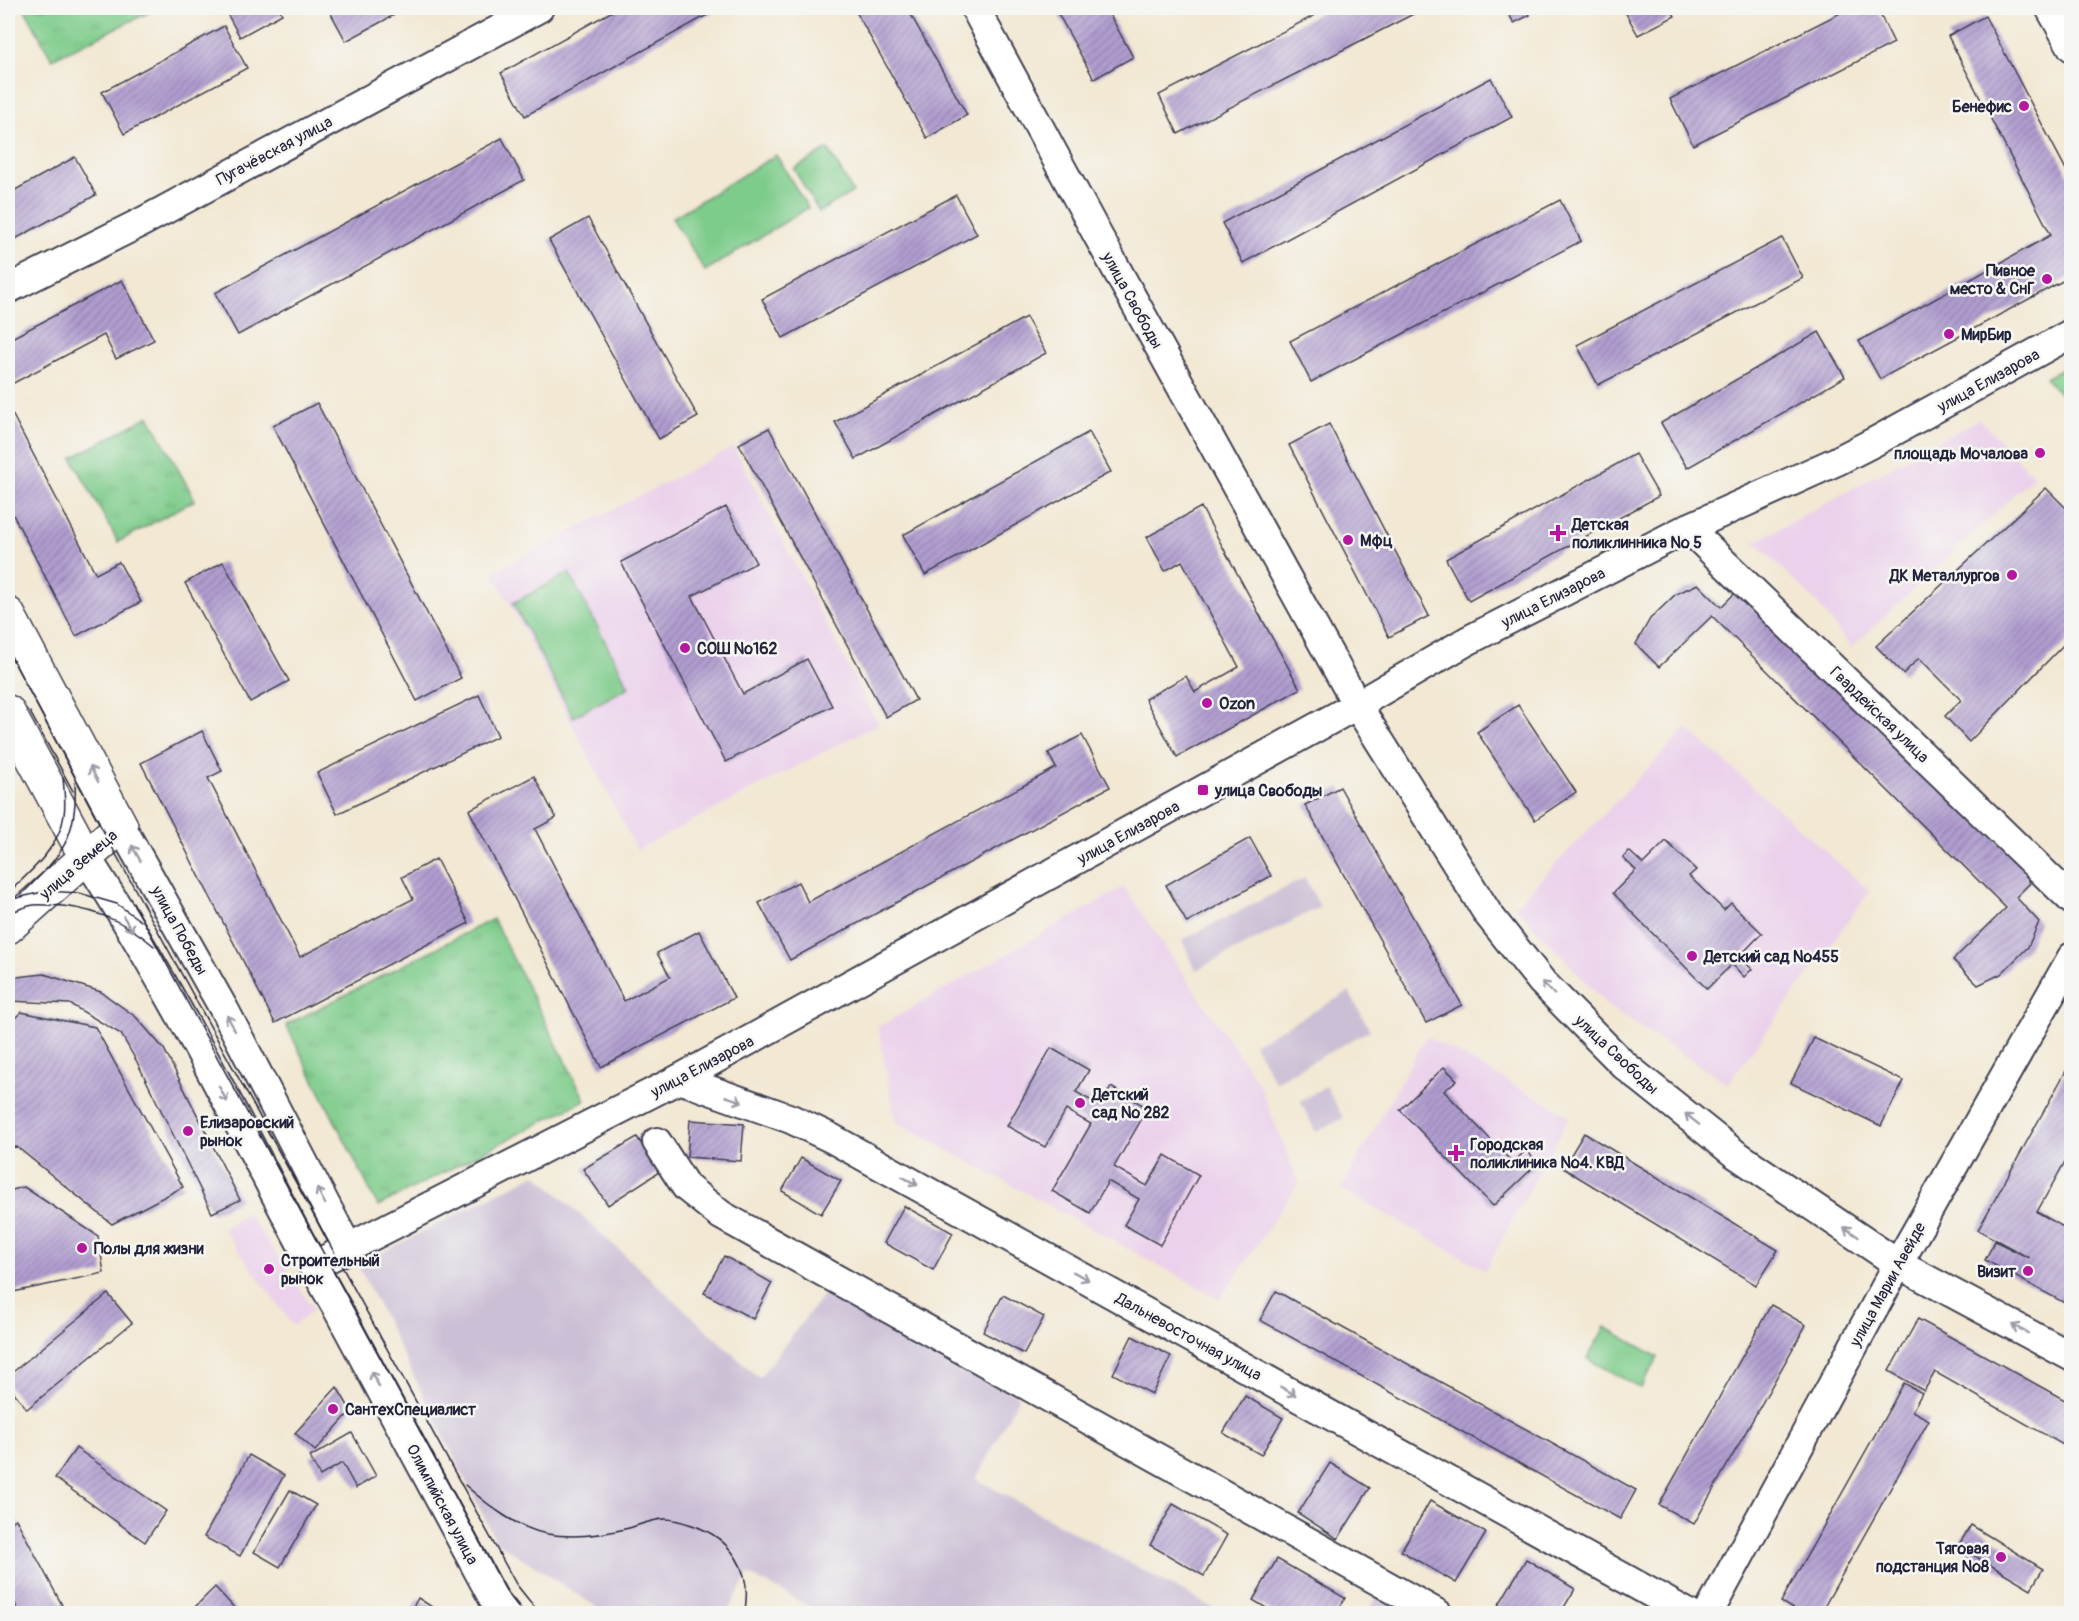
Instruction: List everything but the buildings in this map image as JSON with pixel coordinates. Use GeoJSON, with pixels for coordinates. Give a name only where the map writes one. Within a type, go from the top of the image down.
{"type":"FeatureCollection","features":[{"type":"Feature","properties":{"kind":"main road","name":"улица Победы"},"geometry":{"type":"LineString","coordinates":[[8,614],[121,826]]}},
{"type":"Feature","properties":{"kind":"main road"},"geometry":{"type":"LineString","coordinates":[[8,712],[86,857]]}},
{"type":"Feature","properties":{"kind":"main road","name":"улица Земеца"},"geometry":{"type":"LineString","coordinates":[[8,927],[121,826]]}},
{"type":"Feature","properties":{"kind":"street","name":"Пугачёвская улица"},"geometry":{"type":"LineString","coordinates":[[8,289],[144,221],[539,8]]}},
{"type":"Feature","properties":{"kind":"street","name":"улица Свободы"},"geometry":{"type":"LineString","coordinates":[[975,8],[1096,234],[1357,705],[1488,914],[1542,982],[1624,1065],[1734,1153],[1898,1264],[2072,1357]]}},
{"type":"Feature","properties":{"kind":"street"},"geometry":{"type":"LineString","coordinates":[[2050,8],[2072,47]]}},
{"type":"Feature","properties":{"kind":"street","name":"улица Елизарова"},"geometry":{"type":"LineString","coordinates":[[313,1266],[679,1080],[1357,705],[1467,641],[1688,528],[1847,456],[2072,333]]}},
{"type":"Feature","properties":{"kind":"street","name":"Гвардейская улица"},"geometry":{"type":"LineString","coordinates":[[1688,528],[2072,900]]}},
{"type":"Feature","properties":{"kind":"street","name":"улица Победы"},"geometry":{"type":"LineString","coordinates":[[121,826],[225,1011],[348,1248]]}},
{"type":"Feature","properties":{"kind":"street"},"geometry":{"type":"LineString","coordinates":[[86,857],[132,929],[187,1027],[313,1266]]}},
{"type":"Feature","properties":{"kind":"street","name":"улица Марии Авейде"},"geometry":{"type":"LineString","coordinates":[[1708,1614],[1898,1264],[2072,957]]}},
{"type":"Feature","properties":{"kind":"street","name":"Дальневосточная улица"},"geometry":{"type":"LineString","coordinates":[[679,1080],[791,1119],[831,1137],[1689,1614]]}},
{"type":"Feature","properties":{"kind":"street"},"geometry":{"type":"LineString","coordinates":[[657,1142],[686,1187],[721,1215],[1438,1614]]}},
{"type":"Feature","properties":{"kind":"street","name":"Олимпийская улица"},"geometry":{"type":"LineString","coordinates":[[313,1266],[473,1561],[506,1614]]}},
{"type":"Feature","properties":{"kind":"shaded area"},"geometry":{"type":"Polygon","coordinates":[[[1979,419],[2034,476],[1851,648],[1816,602],[1755,542],[1979,419]]]}},
{"type":"Feature","properties":{"kind":"shaded area","name":"СОШ №162"},"geometry":{"type":"Polygon","coordinates":[[[734,447],[878,724],[637,850],[493,572],[734,447]]]}},
{"type":"Feature","properties":{"kind":"shaded area","name":"Детский сад №455"},"geometry":{"type":"Polygon","coordinates":[[[1687,728],[1870,891],[1728,1084],[1609,1007],[1515,906],[1687,728]]]}},
{"type":"Feature","properties":{"kind":"shaded area"},"geometry":{"type":"Polygon","coordinates":[[[1305,878],[1320,907],[1196,970],[1182,940],[1305,878]]]}},
{"type":"Feature","properties":{"kind":"shaded area","name":"Детский сад № 282"},"geometry":{"type":"Polygon","coordinates":[[[1124,887],[1259,1084],[1299,1183],[1220,1299],[896,1122],[878,1027],[1124,887]]]}},
{"type":"Feature","properties":{"kind":"shaded area"},"geometry":{"type":"Polygon","coordinates":[[[1349,992],[1370,1030],[1275,1082],[1254,1044],[1349,992]]]}},
{"type":"Feature","properties":{"kind":"shaded area","name":"Городская поликлиника №4. КВД"},"geometry":{"type":"Polygon","coordinates":[[[1426,1036],[1570,1116],[1485,1270],[1341,1189],[1426,1036]]]}},
{"type":"Feature","properties":{"kind":"shaded area"},"geometry":{"type":"Polygon","coordinates":[[[1326,1086],[1343,1118],[1316,1132],[1300,1101],[1326,1086]]]}},
{"type":"Feature","properties":{"kind":"shaded area"},"geometry":{"type":"Polygon","coordinates":[[[536,1174],[759,1378],[830,1286],[1019,1397],[976,1479],[1222,1613],[822,1613],[748,1574],[727,1613],[606,1613],[496,1541],[358,1265],[536,1174]]]}},
{"type":"Feature","properties":{"kind":"shaded area","name":"Строительный рынок"},"geometry":{"type":"Polygon","coordinates":[[[247,1212],[314,1309],[293,1326],[223,1229],[247,1212]]]}},
{"type":"Feature","properties":{"kind":"shaded area"},"geometry":{"type":"Polygon","coordinates":[[[1379,1593],[1416,1614],[1368,1614],[1379,1593]]]}},
{"type":"Feature","properties":{"kind":"green space"},"geometry":{"type":"Polygon","coordinates":[[[24,8],[158,8],[52,59],[24,8]]]}},
{"type":"Feature","properties":{"kind":"green space"},"geometry":{"type":"Polygon","coordinates":[[[828,149],[853,192],[819,212],[794,169],[828,149]]]}},
{"type":"Feature","properties":{"kind":"green space"},"geometry":{"type":"Polygon","coordinates":[[[776,155],[808,208],[705,271],[672,218],[776,155]]]}},
{"type":"Feature","properties":{"kind":"green space"},"geometry":{"type":"Polygon","coordinates":[[[2071,364],[2071,405],[2045,378],[2071,364]]]}},
{"type":"Feature","properties":{"kind":"green space"},"geometry":{"type":"Polygon","coordinates":[[[149,416],[195,500],[118,542],[72,458],[149,416]]]}},
{"type":"Feature","properties":{"kind":"green space"},"geometry":{"type":"Polygon","coordinates":[[[569,573],[629,687],[573,717],[513,603],[569,573]]]}},
{"type":"Feature","properties":{"kind":"green space"},"geometry":{"type":"Polygon","coordinates":[[[493,919],[585,1100],[378,1206],[286,1025],[493,919]]]}},
{"type":"Feature","properties":{"kind":"green space"},"geometry":{"type":"Polygon","coordinates":[[[1605,1327],[1658,1357],[1641,1388],[1587,1359],[1605,1327]]]}},
{"type":"Feature","properties":{"kind":"tram line"},"geometry":{"type":"LineString","coordinates":[[8,651],[107,838],[516,1584],[540,1614]]}},
{"type":"Feature","properties":{"kind":"tram line"},"geometry":{"type":"LineString","coordinates":[[30,712],[73,791]]}},
{"type":"Feature","properties":{"kind":"tram line"},"geometry":{"type":"LineString","coordinates":[[8,893],[43,858],[57,838],[65,810],[63,778]]}},
{"type":"Feature","properties":{"kind":"tram line"},"geometry":{"type":"LineString","coordinates":[[20,896],[63,847],[73,820],[75,783]]}},
{"type":"Feature","properties":{"kind":"tram line"},"geometry":{"type":"LineString","coordinates":[[8,900],[47,891],[79,893],[117,904],[141,921]]}},
{"type":"Feature","properties":{"kind":"tram line"},"geometry":{"type":"LineString","coordinates":[[133,902],[509,1595],[524,1614]]}},
{"type":"Feature","properties":{"kind":"tram line"},"geometry":{"type":"LineString","coordinates":[[8,913],[36,905],[77,908],[118,922],[154,946]]}},
{"type":"Feature","properties":{"kind":"tram line"},"geometry":{"type":"LineString","coordinates":[[465,1485],[513,1521],[547,1534],[568,1536],[599,1534],[665,1519],[682,1522],[706,1531],[728,1548],[742,1570],[746,1584],[744,1614]]}},
{"type":"Feature","properties":{"kind":"place","name":"Бенефис"},"geometry":{"type":"Point","coordinates":[2024,106]}},
{"type":"Feature","properties":{"kind":"place","name":"Пивное место & СнГ"},"geometry":{"type":"Point","coordinates":[2047,279]}},
{"type":"Feature","properties":{"kind":"place","name":"МирБир"},"geometry":{"type":"Point","coordinates":[1949,334]}},
{"type":"Feature","properties":{"kind":"place","name":"площадь Мочалова"},"geometry":{"type":"Point","coordinates":[2040,453]}},
{"type":"Feature","properties":{"kind":"place","name":"Детская поликлинника № 5"},"geometry":{"type":"Point","coordinates":[1558,533]}},
{"type":"Feature","properties":{"kind":"place","name":"Мфц"},"geometry":{"type":"Point","coordinates":[1348,540]}},
{"type":"Feature","properties":{"kind":"place","name":"ДК Металлургов"},"geometry":{"type":"Point","coordinates":[2012,575]}},
{"type":"Feature","properties":{"kind":"place","name":"СОШ №162"},"geometry":{"type":"Point","coordinates":[685,648]}},
{"type":"Feature","properties":{"kind":"place","name":"Ozon"},"geometry":{"type":"Point","coordinates":[1207,703]}},
{"type":"Feature","properties":{"kind":"place","name":"улица Свободы"},"geometry":{"type":"Point","coordinates":[1203,790]}},
{"type":"Feature","properties":{"kind":"place","name":"Детский сад №455"},"geometry":{"type":"Point","coordinates":[1692,956]}},
{"type":"Feature","properties":{"kind":"place","name":"Детский сад № 282"},"geometry":{"type":"Point","coordinates":[1080,1103]}},
{"type":"Feature","properties":{"kind":"place","name":"Елизаровский рынок"},"geometry":{"type":"Point","coordinates":[188,1131]}},
{"type":"Feature","properties":{"kind":"place","name":"Городская поликлиника №4. КВД"},"geometry":{"type":"Point","coordinates":[1456,1153]}},
{"type":"Feature","properties":{"kind":"place","name":"Полы для жизни"},"geometry":{"type":"Point","coordinates":[82,1248]}},
{"type":"Feature","properties":{"kind":"place","name":"Строительный рынок"},"geometry":{"type":"Point","coordinates":[269,1269]}},
{"type":"Feature","properties":{"kind":"place","name":"Визит"},"geometry":{"type":"Point","coordinates":[2028,1271]}},
{"type":"Feature","properties":{"kind":"place","name":"СантехСпециалист"},"geometry":{"type":"Point","coordinates":[333,1409]}},
{"type":"Feature","properties":{"kind":"place","name":"Тяговая подстанция №8"},"geometry":{"type":"Point","coordinates":[2001,1557]}}]}
